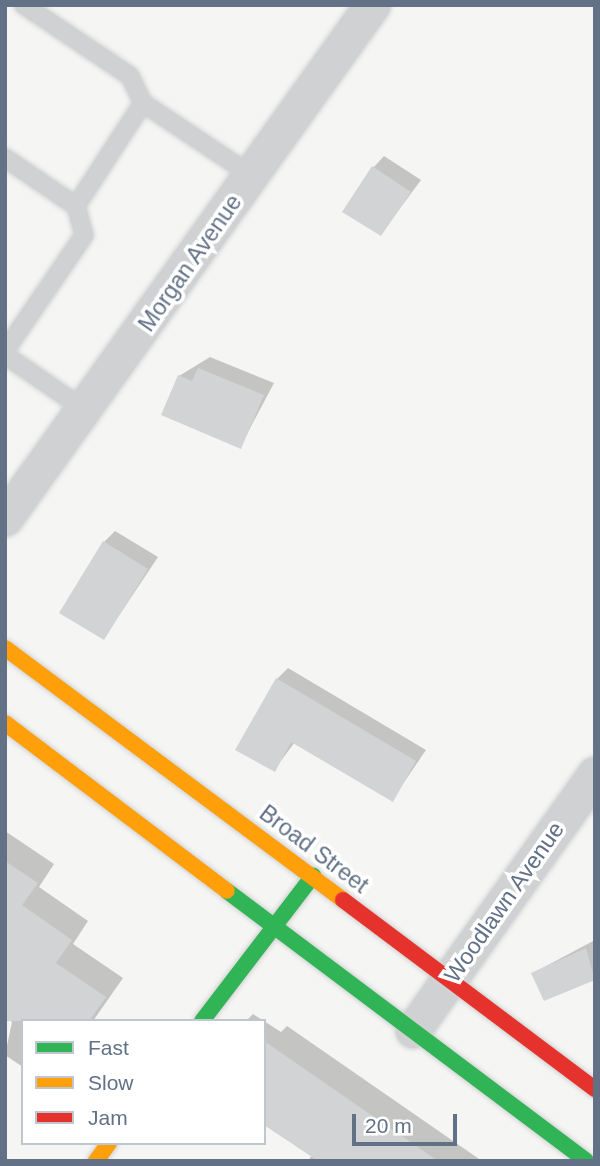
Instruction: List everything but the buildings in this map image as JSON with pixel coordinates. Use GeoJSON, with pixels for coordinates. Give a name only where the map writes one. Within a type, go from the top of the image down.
{"type":"FeatureCollection","features":[{"type":"Feature","properties":{"kind":"main road","name":"Broad Street"},"geometry":{"type":"LineString","coordinates":[[5,648],[595,1089]]}},
{"type":"Feature","properties":{"kind":"main road"},"geometry":{"type":"LineString","coordinates":[[5,723],[586,1161]]}},
{"type":"Feature","properties":{"kind":"main road"},"geometry":{"type":"LineString","coordinates":[[204,1019],[313,876]]}},
{"type":"Feature","properties":{"kind":"main road"},"geometry":{"type":"LineString","coordinates":[[96,1161],[108,1145]]}},
{"type":"Feature","properties":{"kind":"street","name":"Morgan Avenue"},"geometry":{"type":"LineString","coordinates":[[5,518],[85,411],[372,5]]}},
{"type":"Feature","properties":{"kind":"street","name":"Woodlawn Avenue"},"geometry":{"type":"LineString","coordinates":[[414,1030],[595,774]]}},
{"type":"Feature","properties":{"kind":"lane"},"geometry":{"type":"LineString","coordinates":[[24,5],[130,76],[143,103],[251,175]]}},
{"type":"Feature","properties":{"kind":"lane"},"geometry":{"type":"LineString","coordinates":[[76,206],[143,103]]}},
{"type":"Feature","properties":{"kind":"lane"},"geometry":{"type":"LineString","coordinates":[[5,158],[76,206],[84,235],[5,353],[85,411]]}},
{"type":"Feature","properties":{"kind":"traffic: fast"},"geometry":{"type":"LineString","coordinates":[[204,1019],[313,876]]}},
{"type":"Feature","properties":{"kind":"traffic: fast"},"geometry":{"type":"LineString","coordinates":[[227,891],[586,1161]]}},
{"type":"Feature","properties":{"kind":"traffic: slow"},"geometry":{"type":"LineString","coordinates":[[5,648],[343,900]]}},
{"type":"Feature","properties":{"kind":"traffic: slow"},"geometry":{"type":"LineString","coordinates":[[5,723],[227,891]]}},
{"type":"Feature","properties":{"kind":"traffic: slow"},"geometry":{"type":"LineString","coordinates":[[96,1161],[108,1145]]}},
{"type":"Feature","properties":{"kind":"traffic: jam"},"geometry":{"type":"LineString","coordinates":[[343,900],[595,1089]]}}]}
